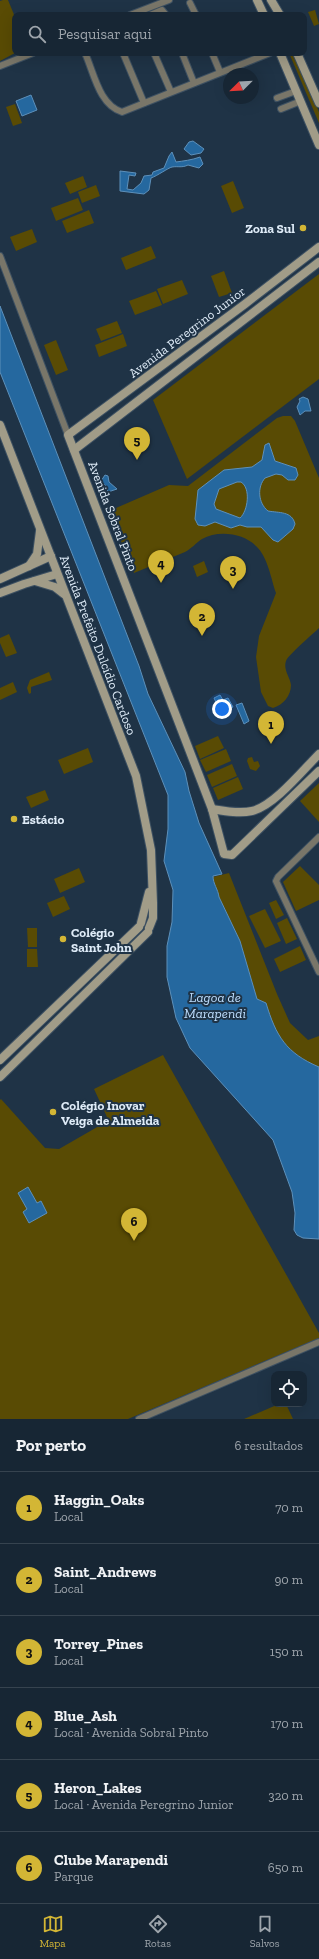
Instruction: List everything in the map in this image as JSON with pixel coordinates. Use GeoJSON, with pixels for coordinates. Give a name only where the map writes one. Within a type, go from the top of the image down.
{"type":"FeatureCollection","features":[{"type":"Feature","properties":{"kind":"street"},"geometry":{"type":"LineString","coordinates":[[138,12],[169,0]]}},
{"type":"Feature","properties":{"kind":"street"},"geometry":{"type":"LineString","coordinates":[[257,0],[263,12]]}},
{"type":"Feature","properties":{"kind":"street"},"geometry":{"type":"LineString","coordinates":[[262,0],[264,12]]}},
{"type":"Feature","properties":{"kind":"street"},"geometry":{"type":"LineString","coordinates":[[271,0],[279,12]]}},
{"type":"Feature","properties":{"kind":"street"},"geometry":{"type":"LineString","coordinates":[[275,0],[280,12]]}},
{"type":"Feature","properties":{"kind":"street"},"geometry":{"type":"LineString","coordinates":[[190,3],[194,12]]}},
{"type":"Feature","properties":{"kind":"street"},"geometry":{"type":"LineString","coordinates":[[0,66],[25,56]]}},
{"type":"Feature","properties":{"kind":"street"},"geometry":{"type":"LineString","coordinates":[[86,56],[106,102],[113,109],[122,112],[262,56]]}},
{"type":"Feature","properties":{"kind":"street"},"geometry":{"type":"LineString","coordinates":[[124,56],[144,103]]}},
{"type":"Feature","properties":{"kind":"street"},"geometry":{"type":"LineString","coordinates":[[155,56],[171,92]]}},
{"type":"Feature","properties":{"kind":"street"},"geometry":{"type":"LineString","coordinates":[[183,56],[194,83]]}},
{"type":"Feature","properties":{"kind":"street"},"geometry":{"type":"LineString","coordinates":[[213,56],[220,72]]}},
{"type":"Feature","properties":{"kind":"street"},"geometry":{"type":"LineString","coordinates":[[281,56],[319,145]]}},
{"type":"Feature","properties":{"kind":"street"},"geometry":{"type":"LineString","coordinates":[[298,56],[319,103]]}},
{"type":"Feature","properties":{"kind":"street"},"geometry":{"type":"LineString","coordinates":[[277,98],[296,91]]}},
{"type":"Feature","properties":{"kind":"street"},"geometry":{"type":"LineString","coordinates":[[281,109],[301,101]]}},
{"type":"Feature","properties":{"kind":"street","name":"Avenida Peregrino Junior"},"geometry":{"type":"LineString","coordinates":[[68,435],[190,346],[319,247]]}},
{"type":"Feature","properties":{"kind":"street","name":"Avenida Sobral Pinto"},"geometry":{"type":"LineString","coordinates":[[0,256],[212,810],[224,854],[232,855],[284,806]]}},
{"type":"Feature","properties":{"kind":"street","name":"Avenida Peregrino Junior"},"geometry":{"type":"LineString","coordinates":[[74,450],[198,357],[319,262]]}},
{"type":"Feature","properties":{"kind":"street"},"geometry":{"type":"LineString","coordinates":[[190,346],[198,357]]}},
{"type":"Feature","properties":{"kind":"street"},"geometry":{"type":"LineString","coordinates":[[121,396],[129,408]]}},
{"type":"Feature","properties":{"kind":"street","name":"Avenida Prefeito Dulcídio Cardoso"},"geometry":{"type":"LineString","coordinates":[[0,425],[136,776],[151,850],[151,879]]}},
{"type":"Feature","properties":{"kind":"street"},"geometry":{"type":"LineString","coordinates":[[28,567],[37,554],[40,528]]}},
{"type":"Feature","properties":{"kind":"street"},"geometry":{"type":"LineString","coordinates":[[51,556],[0,579],[3,592],[32,581],[57,574]]}},
{"type":"Feature","properties":{"kind":"street"},"geometry":{"type":"LineString","coordinates":[[32,581],[55,587],[66,596]]}},
{"type":"Feature","properties":{"kind":"street"},"geometry":{"type":"LineString","coordinates":[[212,810],[243,812],[254,811],[276,796],[319,754]]}},
{"type":"Feature","properties":{"kind":"street"},"geometry":{"type":"LineString","coordinates":[[276,796],[279,802],[284,806],[319,771]]}},
{"type":"Feature","properties":{"kind":"street"},"geometry":{"type":"LineString","coordinates":[[319,837],[276,880],[276,884],[319,972]]}},
{"type":"Feature","properties":{"kind":"street"},"geometry":{"type":"LineString","coordinates":[[0,1060],[140,925],[148,900],[151,879]]}},
{"type":"Feature","properties":{"kind":"street"},"geometry":{"type":"LineString","coordinates":[[0,1077],[94,986],[149,930],[153,918],[151,879]]}},
{"type":"Feature","properties":{"kind":"street"},"geometry":{"type":"LineString","coordinates":[[140,925],[142,933],[149,930]]}},
{"type":"Feature","properties":{"kind":"street"},"geometry":{"type":"LineString","coordinates":[[85,978],[91,978],[94,982],[94,986]]}},
{"type":"Feature","properties":{"kind":"street"},"geometry":{"type":"LineString","coordinates":[[49,1013],[50,1020],[57,1021]]}},
{"type":"Feature","properties":{"kind":"street"},"geometry":{"type":"LineString","coordinates":[[139,1419],[319,1342]]}},
{"type":"Feature","properties":{"kind":"shaded area"},"geometry":{"type":"Polygon","coordinates":[[[8,0],[13,12],[12,55],[0,61],[0,1],[8,0]]]}},
{"type":"Feature","properties":{"kind":"shaded area"},"geometry":{"type":"Polygon","coordinates":[[[315,10],[319,24],[314,26],[308,12],[315,10]]]}},
{"type":"Feature","properties":{"kind":"shaded area"},"geometry":{"type":"Polygon","coordinates":[[[290,56],[295,56],[319,112],[319,123],[290,56]]]}},
{"type":"Feature","properties":{"kind":"shaded area"},"geometry":{"type":"Polygon","coordinates":[[[15,104],[22,123],[13,126],[6,107],[15,104]]]}},
{"type":"Feature","properties":{"kind":"shaded area"},"geometry":{"type":"Polygon","coordinates":[[[83,176],[87,187],[70,194],[65,183],[83,176]]]}},
{"type":"Feature","properties":{"kind":"shaded area"},"geometry":{"type":"Polygon","coordinates":[[[233,181],[244,208],[232,213],[221,186],[233,181]]]}},
{"type":"Feature","properties":{"kind":"shaded area"},"geometry":{"type":"Polygon","coordinates":[[[96,185],[100,196],[82,203],[78,192],[96,185]]]}},
{"type":"Feature","properties":{"kind":"shaded area"},"geometry":{"type":"Polygon","coordinates":[[[78,198],[83,210],[56,221],[51,208],[78,198]]]}},
{"type":"Feature","properties":{"kind":"shaded area"},"geometry":{"type":"Polygon","coordinates":[[[89,210],[94,223],[67,233],[62,221],[89,210]]]}},
{"type":"Feature","properties":{"kind":"shaded area"},"geometry":{"type":"Polygon","coordinates":[[[32,229],[37,242],[16,251],[10,237],[32,229]]]}},
{"type":"Feature","properties":{"kind":"shaded area"},"geometry":{"type":"Polygon","coordinates":[[[151,246],[156,258],[126,270],[121,258],[151,246]]]}},
{"type":"Feature","properties":{"kind":"shaded area"},"geometry":{"type":"Polygon","coordinates":[[[224,271],[232,293],[219,297],[211,276],[224,271]]]}},
{"type":"Feature","properties":{"kind":"shaded area"},"geometry":{"type":"Polygon","coordinates":[[[319,274],[319,379],[187,479],[153,400],[319,274]]]}},
{"type":"Feature","properties":{"kind":"shaded area"},"geometry":{"type":"Polygon","coordinates":[[[182,280],[188,294],[163,304],[157,289],[182,280]]]}},
{"type":"Feature","properties":{"kind":"shaded area"},"geometry":{"type":"Polygon","coordinates":[[[156,291],[162,305],[135,315],[129,301],[156,291]]]}},
{"type":"Feature","properties":{"kind":"shaded area"},"geometry":{"type":"Polygon","coordinates":[[[117,321],[122,333],[101,341],[96,329],[117,321]]]}},
{"type":"Feature","properties":{"kind":"shaded area"},"geometry":{"type":"Polygon","coordinates":[[[123,334],[127,346],[99,357],[95,345],[123,334]]]}},
{"type":"Feature","properties":{"kind":"shaded area"},"geometry":{"type":"Polygon","coordinates":[[[56,340],[68,370],[56,375],[44,345],[56,340]]]}},
{"type":"Feature","properties":{"kind":"shaded area"},"geometry":{"type":"Polygon","coordinates":[[[291,416],[295,421],[319,478],[319,628],[286,661],[286,670],[291,685],[290,693],[286,700],[277,707],[273,708],[268,706],[261,692],[256,657],[259,636],[276,593],[269,568],[256,546],[244,538],[230,534],[215,534],[202,539],[185,552],[134,573],[112,519],[113,512],[116,508],[169,485],[188,486],[277,418],[291,416]]]}},
{"type":"Feature","properties":{"kind":"shaded area"},"geometry":{"type":"Polygon","coordinates":[[[204,561],[208,572],[197,577],[193,566],[204,561]]]}},
{"type":"Feature","properties":{"kind":"shaded area"},"geometry":{"type":"Polygon","coordinates":[[[9,634],[17,653],[6,657],[0,643],[0,638],[9,634]]]}},
{"type":"Feature","properties":{"kind":"shaded area"},"geometry":{"type":"Polygon","coordinates":[[[49,672],[52,680],[31,687],[31,693],[29,694],[27,688],[30,680],[49,672]]]}},
{"type":"Feature","properties":{"kind":"shaded area"},"geometry":{"type":"Polygon","coordinates":[[[13,682],[17,692],[0,700],[0,688],[13,682]]]}},
{"type":"Feature","properties":{"kind":"shaded area"},"geometry":{"type":"Polygon","coordinates":[[[218,736],[224,748],[200,759],[195,746],[218,736]]]}},
{"type":"Feature","properties":{"kind":"shaded area"},"geometry":{"type":"Polygon","coordinates":[[[88,748],[93,762],[64,774],[58,760],[88,748]]]}},
{"type":"Feature","properties":{"kind":"shaded area"},"geometry":{"type":"Polygon","coordinates":[[[226,749],[231,761],[206,772],[200,760],[226,749]]]}},
{"type":"Feature","properties":{"kind":"shaded area"},"geometry":{"type":"Polygon","coordinates":[[[252,757],[254,762],[258,761],[260,766],[256,771],[250,769],[247,761],[248,758],[252,757]]]}},
{"type":"Feature","properties":{"kind":"shaded area"},"geometry":{"type":"Polygon","coordinates":[[[232,764],[237,776],[212,787],[207,775],[232,764]]]}},
{"type":"Feature","properties":{"kind":"shaded area"},"geometry":{"type":"Polygon","coordinates":[[[238,777],[243,789],[218,800],[213,788],[238,777]]]}},
{"type":"Feature","properties":{"kind":"shaded area"},"geometry":{"type":"Polygon","coordinates":[[[319,783],[319,822],[300,801],[319,783]]]}},
{"type":"Feature","properties":{"kind":"shaded area"},"geometry":{"type":"Polygon","coordinates":[[[45,790],[49,800],[31,808],[26,797],[45,790]]]}},
{"type":"Feature","properties":{"kind":"shaded area"},"geometry":{"type":"Polygon","coordinates":[[[300,866],[319,885],[319,900],[296,911],[283,882],[300,866]]]}},
{"type":"Feature","properties":{"kind":"shaded area"},"geometry":{"type":"Polygon","coordinates":[[[79,868],[85,882],[60,893],[54,879],[79,868]]]}},
{"type":"Feature","properties":{"kind":"shaded area"},"geometry":{"type":"Polygon","coordinates":[[[229,873],[290,1023],[308,1040],[319,1036],[319,1067],[299,1056],[282,1041],[271,1022],[266,1003],[257,999],[240,941],[219,897],[213,880],[213,877],[229,873]]]}},
{"type":"Feature","properties":{"kind":"shaded area"},"geometry":{"type":"Polygon","coordinates":[[[64,896],[70,909],[53,917],[47,903],[64,896]]]}},
{"type":"Feature","properties":{"kind":"shaded area"},"geometry":{"type":"Polygon","coordinates":[[[276,900],[284,915],[276,919],[269,903],[276,900]]]}},
{"type":"Feature","properties":{"kind":"shaded area"},"geometry":{"type":"Polygon","coordinates":[[[265,909],[281,941],[265,948],[249,916],[265,909]]]}},
{"type":"Feature","properties":{"kind":"shaded area"},"geometry":{"type":"Polygon","coordinates":[[[287,918],[297,939],[286,944],[277,923],[287,918]]]}},
{"type":"Feature","properties":{"kind":"shaded area"},"geometry":{"type":"Polygon","coordinates":[[[27,928],[37,928],[37,947],[28,947],[27,928]]]}},
{"type":"Feature","properties":{"kind":"shaded area"},"geometry":{"type":"Polygon","coordinates":[[[300,946],[306,960],[280,972],[274,959],[300,946]]]}},
{"type":"Feature","properties":{"kind":"shaded area"},"geometry":{"type":"Polygon","coordinates":[[[27,949],[37,949],[38,967],[27,967],[27,949]]]}},
{"type":"Feature","properties":{"kind":"shaded area"},"geometry":{"type":"Polygon","coordinates":[[[163,1055],[319,1333],[319,1338],[128,1419],[0,1419],[0,1100],[1,1099],[45,1148],[59,1149],[99,1126],[107,1117],[94,1089],[163,1055]]]}},
{"type":"Feature","properties":{"kind":"shaded area"},"geometry":{"type":"Polygon","coordinates":[[[272,1407],[287,1407],[293,1419],[244,1419],[272,1407]]]}},
{"type":"Feature","properties":{"kind":"water"},"geometry":{"type":"Polygon","coordinates":[[[31,95],[37,110],[22,116],[16,101],[31,95]]]}},
{"type":"Feature","properties":{"kind":"water"},"geometry":{"type":"Polygon","coordinates":[[[193,141],[204,149],[201,153],[191,155],[184,149],[189,142],[193,141]]]}},
{"type":"Feature","properties":{"kind":"water"},"geometry":{"type":"Polygon","coordinates":[[[172,152],[176,162],[200,157],[203,164],[199,168],[188,165],[170,168],[151,178],[149,190],[144,194],[120,191],[120,171],[136,173],[135,176],[129,175],[127,189],[133,190],[141,183],[144,176],[152,175],[153,172],[164,168],[172,152]]]}},
{"type":"Feature","properties":{"kind":"water","name":"Lagoa de Marapendi"},"geometry":{"type":"Polygon","coordinates":[[[0,306],[139,666],[148,694],[185,772],[199,823],[222,874],[213,876],[214,882],[219,897],[240,941],[257,999],[266,1003],[278,1034],[290,1049],[298,1056],[319,1067],[319,1239],[303,1238],[297,1235],[294,1230],[295,1213],[292,1192],[273,1140],[190,1048],[176,1018],[167,977],[167,946],[172,922],[173,890],[164,861],[168,829],[168,795],[0,372],[0,306]]]}},
{"type":"Feature","properties":{"kind":"water"},"geometry":{"type":"Polygon","coordinates":[[[303,397],[308,399],[311,411],[305,411],[300,415],[297,407],[300,401],[299,399],[303,397]]]}},
{"type":"Feature","properties":{"kind":"water"},"geometry":{"type":"Polygon","coordinates":[[[269,443],[275,461],[296,468],[298,475],[295,480],[288,480],[282,475],[276,474],[265,478],[262,482],[260,490],[262,504],[265,508],[268,511],[284,513],[291,517],[295,524],[293,529],[278,542],[273,540],[261,527],[247,527],[240,525],[231,528],[215,522],[205,526],[198,525],[195,519],[198,490],[224,470],[252,467],[262,460],[265,445],[269,443]],[[237,482],[219,489],[214,504],[216,509],[240,518],[243,515],[247,494],[244,485],[241,482],[237,482]]]}},
{"type":"Feature","properties":{"kind":"water"},"geometry":{"type":"Polygon","coordinates":[[[105,475],[108,476],[109,482],[117,489],[108,492],[106,486],[101,481],[105,475]]]}},
{"type":"Feature","properties":{"kind":"water"},"geometry":{"type":"Polygon","coordinates":[[[220,695],[223,700],[228,698],[233,707],[228,709],[227,706],[220,711],[214,698],[220,695]]]}},
{"type":"Feature","properties":{"kind":"water"},"geometry":{"type":"Polygon","coordinates":[[[242,703],[249,721],[244,724],[236,705],[242,703]]]}},
{"type":"Feature","properties":{"kind":"water"},"geometry":{"type":"Polygon","coordinates":[[[28,1187],[37,1203],[41,1201],[47,1213],[29,1223],[23,1212],[27,1209],[18,1193],[28,1187]]]}},
{"type":"Feature","properties":{"kind":"place","name":"Zona Sul"},"geometry":{"type":"Point","coordinates":[303,228]}},
{"type":"Feature","properties":{"kind":"place","name":"Heron_Lakes"},"geometry":{"type":"Point","coordinates":[137,460]}},
{"type":"Feature","properties":{"kind":"place","name":"Blue_Ash"},"geometry":{"type":"Point","coordinates":[161,583]}},
{"type":"Feature","properties":{"kind":"place","name":"Torrey_Pines"},"geometry":{"type":"Point","coordinates":[233,589]}},
{"type":"Feature","properties":{"kind":"place","name":"Saint_Andrews"},"geometry":{"type":"Point","coordinates":[202,636]}},
{"type":"Feature","properties":{"kind":"place","name":"Haggin_Oaks"},"geometry":{"type":"Point","coordinates":[271,744]}},
{"type":"Feature","properties":{"kind":"place","name":"Estácio"},"geometry":{"type":"Point","coordinates":[14,819]}},
{"type":"Feature","properties":{"kind":"place","name":"Colégio Saint John"},"geometry":{"type":"Point","coordinates":[63,939]}},
{"type":"Feature","properties":{"kind":"place","name":"Colégio Inovar Veiga de Almeida"},"geometry":{"type":"Point","coordinates":[53,1112]}},
{"type":"Feature","properties":{"kind":"place","name":"Clube Marapendi"},"geometry":{"type":"Point","coordinates":[134,1241]}}]}
